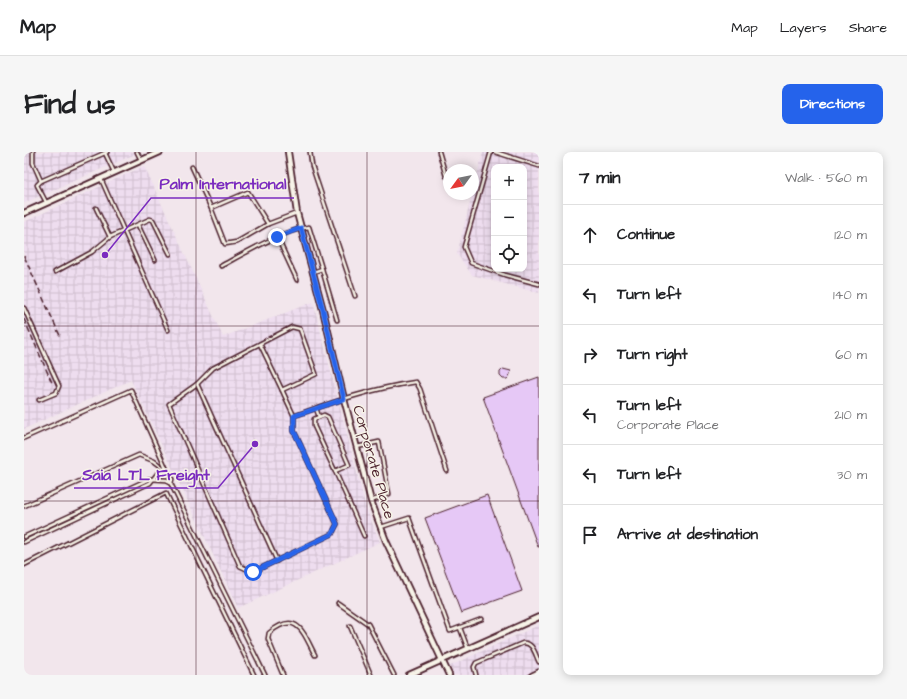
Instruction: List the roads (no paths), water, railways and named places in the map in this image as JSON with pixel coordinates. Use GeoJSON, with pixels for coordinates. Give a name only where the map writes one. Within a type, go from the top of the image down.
{"type":"FeatureCollection","features":[{"type":"Feature","properties":{"kind":"street"},"geometry":{"type":"LineString","coordinates":[[24,213],[160,152]]}},
{"type":"Feature","properties":{"kind":"street","name":"Corporate Place"},"geometry":{"type":"LineString","coordinates":[[288,152],[297,213],[371,501],[394,561],[449,675]]}},
{"type":"Feature","properties":{"kind":"street"},"geometry":{"type":"LineString","coordinates":[[409,675],[539,617]]}},
{"type":"Feature","properties":{"kind":"lane"},"geometry":{"type":"LineString","coordinates":[[33,152],[33,163],[40,181]]}},
{"type":"Feature","properties":{"kind":"lane"},"geometry":{"type":"LineString","coordinates":[[46,203],[37,185],[40,181],[106,152],[114,173]]}},
{"type":"Feature","properties":{"kind":"lane"},"geometry":{"type":"LineString","coordinates":[[137,152],[141,161]]}},
{"type":"Feature","properties":{"kind":"lane"},"geometry":{"type":"LineString","coordinates":[[310,152],[312,166],[355,296]]}},
{"type":"Feature","properties":{"kind":"lane"},"geometry":{"type":"LineString","coordinates":[[439,152],[443,166]]}},
{"type":"Feature","properties":{"kind":"lane"},"geometry":{"type":"LineString","coordinates":[[492,152],[464,247],[471,263],[505,275],[539,284]]}},
{"type":"Feature","properties":{"kind":"lane"},"geometry":{"type":"LineString","coordinates":[[495,152],[539,166]]}},
{"type":"Feature","properties":{"kind":"lane"},"geometry":{"type":"LineString","coordinates":[[192,167],[226,244],[236,242],[268,224],[297,213]]}},
{"type":"Feature","properties":{"kind":"lane"},"geometry":{"type":"LineString","coordinates":[[101,178],[168,330]]}},
{"type":"Feature","properties":{"kind":"lane"},"geometry":{"type":"LineString","coordinates":[[211,208],[248,192],[268,224]]}},
{"type":"Feature","properties":{"kind":"lane"},"geometry":{"type":"LineString","coordinates":[[96,208],[110,237]]}},
{"type":"Feature","properties":{"kind":"lane"},"geometry":{"type":"LineString","coordinates":[[54,272],[92,252],[110,237],[150,219],[153,220],[170,254]]}},
{"type":"Feature","properties":{"kind":"lane"},"geometry":{"type":"LineString","coordinates":[[138,225],[155,260]]}},
{"type":"Feature","properties":{"kind":"lane"},"geometry":{"type":"LineString","coordinates":[[221,266],[277,237],[301,228],[310,227],[337,320]]}},
{"type":"Feature","properties":{"kind":"lane"},"geometry":{"type":"LineString","coordinates":[[277,237],[297,280]]}},
{"type":"Feature","properties":{"kind":"lane"},"geometry":{"type":"LineString","coordinates":[[313,272],[322,269]]}},
{"type":"Feature","properties":{"kind":"lane"},"geometry":{"type":"LineString","coordinates":[[24,308],[59,386],[56,392],[39,400]]}},
{"type":"Feature","properties":{"kind":"lane"},"geometry":{"type":"LineString","coordinates":[[260,344],[294,416],[294,431],[337,524],[332,534],[253,572],[240,566],[169,404],[197,384],[213,368],[292,327],[300,329],[316,374],[282,390]]}},
{"type":"Feature","properties":{"kind":"lane"},"geometry":{"type":"LineString","coordinates":[[294,416],[344,399],[400,384],[416,382],[420,389],[447,471]]}},
{"type":"Feature","properties":{"kind":"lane"},"geometry":{"type":"LineString","coordinates":[[197,384],[277,561]]}},
{"type":"Feature","properties":{"kind":"lane"},"geometry":{"type":"LineString","coordinates":[[24,438],[131,390],[166,470],[172,479],[171,484]]}},
{"type":"Feature","properties":{"kind":"lane"},"geometry":{"type":"LineString","coordinates":[[316,408],[318,417]]}},
{"type":"Feature","properties":{"kind":"lane"},"geometry":{"type":"LineString","coordinates":[[335,471],[349,465],[328,417],[324,415],[314,419],[314,426],[364,536]]}},
{"type":"Feature","properties":{"kind":"lane"},"geometry":{"type":"LineString","coordinates":[[357,447],[379,442],[389,494],[371,501]]}},
{"type":"Feature","properties":{"kind":"lane"},"geometry":{"type":"LineString","coordinates":[[24,506],[139,455],[166,470]]}},
{"type":"Feature","properties":{"kind":"lane"},"geometry":{"type":"LineString","coordinates":[[24,542],[150,483],[157,474],[166,470]]}},
{"type":"Feature","properties":{"kind":"lane"},"geometry":{"type":"LineString","coordinates":[[24,537],[149,479],[154,478],[167,480],[171,484],[265,675]]}},
{"type":"Feature","properties":{"kind":"lane"},"geometry":{"type":"LineString","coordinates":[[24,565],[166,493],[254,675]]}},
{"type":"Feature","properties":{"kind":"lane"},"geometry":{"type":"LineString","coordinates":[[380,527],[409,518],[450,631],[482,619]]}},
{"type":"Feature","properties":{"kind":"lane"},"geometry":{"type":"LineString","coordinates":[[338,603],[368,624],[394,675]]}},
{"type":"Feature","properties":{"kind":"lane"},"geometry":{"type":"LineString","coordinates":[[283,675],[268,639],[269,633],[275,628],[289,622],[295,624],[305,635],[315,655]]}},
{"type":"Feature","properties":{"kind":"lane"},"geometry":{"type":"LineString","coordinates":[[350,626],[371,675]]}},
{"type":"Feature","properties":{"kind":"lane"},"geometry":{"type":"LineString","coordinates":[[460,628],[468,649]]}},
{"type":"Feature","properties":{"kind":"lane"},"geometry":{"type":"LineString","coordinates":[[476,675],[474,667],[476,663],[523,643],[531,645],[539,662]]}},
{"type":"Feature","properties":{"kind":"lane"},"geometry":{"type":"LineString","coordinates":[[531,675],[539,671]]}},
{"type":"Feature","properties":{"kind":"railway"},"geometry":{"type":"LineString","coordinates":[[24,256],[61,338]]}},
{"type":"Feature","properties":{"kind":"railway"},"geometry":{"type":"LineString","coordinates":[[24,319],[53,385]]}},
{"type":"Feature","properties":{"kind":"place","name":"Palm International"},"geometry":{"type":"Point","coordinates":[105,255]}},
{"type":"Feature","properties":{"kind":"place","name":"Saia LTL Freight"},"geometry":{"type":"Point","coordinates":[255,444]}}]}
